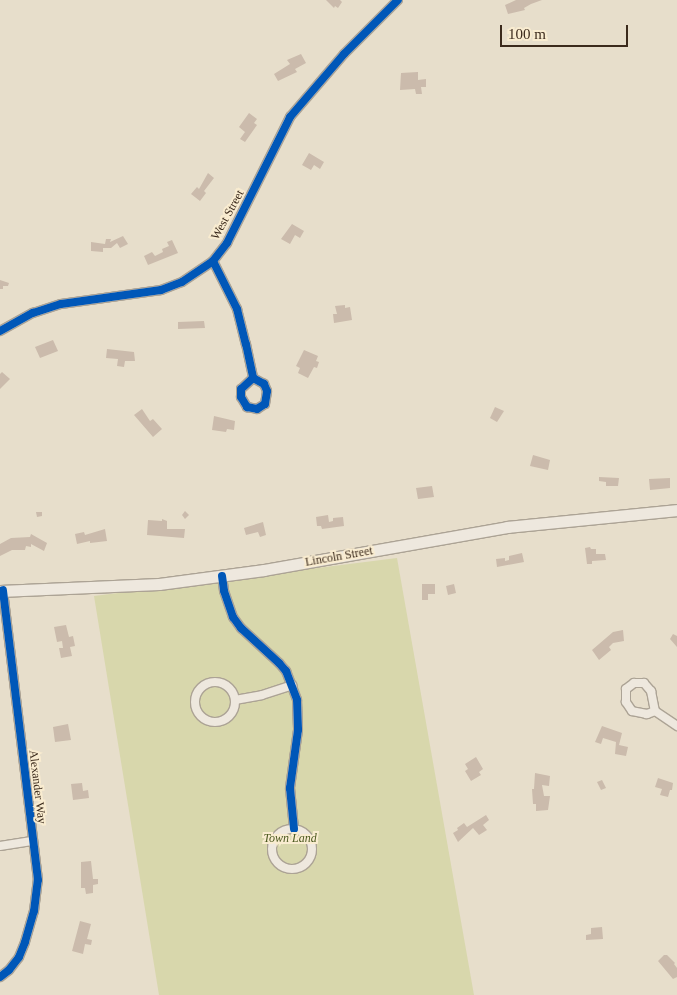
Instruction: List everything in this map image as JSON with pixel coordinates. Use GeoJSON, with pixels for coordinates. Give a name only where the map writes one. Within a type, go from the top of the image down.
{"type":"FeatureCollection","features":[{"type":"Feature","properties":{"kind":"main road","name":"Lincoln Street"},"geometry":{"type":"LineString","coordinates":[[1,590],[125,586],[222,576],[507,526],[677,510]]}},
{"type":"Feature","properties":{"kind":"street","name":"West Street"},"geometry":{"type":"LineString","coordinates":[[0,331],[33,313],[61,304],[161,290],[182,282],[213,261],[227,243],[290,117],[327,73],[398,0]]}},
{"type":"Feature","properties":{"kind":"street"},"geometry":{"type":"LineString","coordinates":[[213,261],[237,309],[253,378]]}},
{"type":"Feature","properties":{"kind":"street"},"geometry":{"type":"LineString","coordinates":[[222,576],[228,604],[241,628],[279,663],[292,685],[297,700],[298,714],[291,769],[294,829]]}},
{"type":"Feature","properties":{"kind":"street","name":"Alexander Way"},"geometry":{"type":"LineString","coordinates":[[0,977],[9,970],[18,957],[34,911],[38,880],[1,590]]}},
{"type":"Feature","properties":{"kind":"street"},"geometry":{"type":"LineString","coordinates":[[212,681],[225,684],[230,688],[235,700],[231,714],[220,722],[206,720],[196,711],[194,704],[197,691],[206,683],[212,681]]}},
{"type":"Feature","properties":{"kind":"street"},"geometry":{"type":"LineString","coordinates":[[655,711],[647,714],[632,711],[626,702],[626,689],[634,683],[644,683],[651,691],[655,711],[677,726]]}},
{"type":"Feature","properties":{"kind":"street"},"geometry":{"type":"LineString","coordinates":[[235,700],[262,695],[292,685]]}},
{"type":"Feature","properties":{"kind":"street"},"geometry":{"type":"LineString","coordinates":[[294,829],[308,836],[313,848],[312,855],[304,866],[290,870],[278,864],[274,858],[272,845],[278,834],[284,830],[294,829]]}},
{"type":"Feature","properties":{"kind":"street"},"geometry":{"type":"LineString","coordinates":[[0,846],[32,840]]}},
{"type":"Feature","properties":{"kind":"green space","name":"Town Land"},"geometry":{"type":"Polygon","coordinates":[[[397,558],[474,995],[159,995],[94,596],[397,558]]]}},
{"type":"Feature","properties":{"kind":"building"},"geometry":{"type":"Polygon","coordinates":[[[326,0],[340,0],[342,2],[338,8],[335,6],[334,8],[326,0]]]}},
{"type":"Feature","properties":{"kind":"building"},"geometry":{"type":"Polygon","coordinates":[[[516,0],[542,0],[524,8],[525,10],[508,14],[505,5],[516,0]]]}},
{"type":"Feature","properties":{"kind":"building"},"geometry":{"type":"Polygon","coordinates":[[[301,54],[306,63],[295,69],[297,72],[278,81],[274,74],[290,64],[287,60],[301,54]]]}},
{"type":"Feature","properties":{"kind":"building"},"geometry":{"type":"Polygon","coordinates":[[[418,72],[418,80],[426,79],[426,87],[421,87],[422,94],[416,94],[415,89],[400,90],[401,73],[418,72]]]}},
{"type":"Feature","properties":{"kind":"building"},"geometry":{"type":"Polygon","coordinates":[[[249,113],[257,119],[254,123],[257,125],[245,142],[240,139],[245,132],[239,127],[249,113]]]}},
{"type":"Feature","properties":{"kind":"building"},"geometry":{"type":"Polygon","coordinates":[[[309,153],[324,162],[320,169],[314,165],[311,170],[302,165],[309,153]]]}},
{"type":"Feature","properties":{"kind":"building"},"geometry":{"type":"Polygon","coordinates":[[[208,173],[214,178],[204,191],[206,193],[200,201],[191,194],[197,187],[199,189],[208,173]]]}},
{"type":"Feature","properties":{"kind":"building"},"geometry":{"type":"Polygon","coordinates":[[[292,224],[304,231],[300,238],[295,235],[290,244],[281,239],[292,224]]]}},
{"type":"Feature","properties":{"kind":"building"},"geometry":{"type":"Polygon","coordinates":[[[123,236],[128,244],[120,248],[117,243],[111,248],[103,248],[103,252],[91,251],[91,242],[105,244],[106,239],[111,239],[110,242],[123,236]]]}},
{"type":"Feature","properties":{"kind":"building"},"geometry":{"type":"Polygon","coordinates":[[[172,240],[178,253],[148,265],[144,256],[152,252],[155,256],[163,252],[162,249],[169,246],[167,242],[172,240]]]}},
{"type":"Feature","properties":{"kind":"building"},"geometry":{"type":"Polygon","coordinates":[[[0,280],[9,283],[8,286],[3,286],[3,289],[0,289],[0,280]]]}},
{"type":"Feature","properties":{"kind":"building"},"geometry":{"type":"Polygon","coordinates":[[[345,305],[345,308],[350,307],[352,320],[334,323],[333,314],[337,314],[335,306],[345,305]]]}},
{"type":"Feature","properties":{"kind":"building"},"geometry":{"type":"Polygon","coordinates":[[[204,321],[205,328],[178,329],[178,322],[204,321]]]}},
{"type":"Feature","properties":{"kind":"building"},"geometry":{"type":"Polygon","coordinates":[[[53,340],[58,351],[40,358],[35,347],[53,340]]]}},
{"type":"Feature","properties":{"kind":"building"},"geometry":{"type":"Polygon","coordinates":[[[107,349],[134,352],[135,361],[125,361],[124,367],[117,366],[118,359],[106,358],[107,349]]]}},
{"type":"Feature","properties":{"kind":"building"},"geometry":{"type":"Polygon","coordinates":[[[304,350],[318,356],[316,361],[319,362],[317,368],[314,367],[308,378],[298,373],[300,368],[296,366],[304,350]]]}},
{"type":"Feature","properties":{"kind":"building"},"geometry":{"type":"Polygon","coordinates":[[[2,372],[10,379],[0,389],[0,374],[2,372]]]}},
{"type":"Feature","properties":{"kind":"building"},"geometry":{"type":"Polygon","coordinates":[[[495,407],[504,411],[497,422],[490,418],[495,407]]]}},
{"type":"Feature","properties":{"kind":"building"},"geometry":{"type":"Polygon","coordinates":[[[142,409],[150,421],[153,419],[162,429],[153,437],[134,415],[142,409]]]}},
{"type":"Feature","properties":{"kind":"building"},"geometry":{"type":"Polygon","coordinates":[[[214,416],[235,421],[234,430],[227,429],[226,432],[212,430],[214,416]]]}},
{"type":"Feature","properties":{"kind":"building"},"geometry":{"type":"Polygon","coordinates":[[[533,455],[550,460],[548,470],[530,466],[533,455]]]}},
{"type":"Feature","properties":{"kind":"building"},"geometry":{"type":"Polygon","coordinates":[[[599,477],[619,478],[618,486],[606,486],[606,482],[599,481],[599,477]]]}},
{"type":"Feature","properties":{"kind":"building"},"geometry":{"type":"Polygon","coordinates":[[[670,478],[670,488],[650,490],[649,479],[670,478]]]}},
{"type":"Feature","properties":{"kind":"building"},"geometry":{"type":"Polygon","coordinates":[[[432,486],[434,497],[418,499],[416,488],[432,486]]]}},
{"type":"Feature","properties":{"kind":"building"},"geometry":{"type":"Polygon","coordinates":[[[185,511],[189,515],[185,519],[182,515],[185,511]]]}},
{"type":"Feature","properties":{"kind":"building"},"geometry":{"type":"Polygon","coordinates":[[[36,512],[42,512],[42,516],[37,517],[36,512]]]}},
{"type":"Feature","properties":{"kind":"building"},"geometry":{"type":"Polygon","coordinates":[[[328,515],[329,522],[333,521],[333,518],[343,517],[344,526],[322,529],[321,526],[317,526],[316,517],[328,515]]]}},
{"type":"Feature","properties":{"kind":"building"},"geometry":{"type":"Polygon","coordinates":[[[162,519],[167,521],[167,529],[185,529],[184,538],[147,535],[148,520],[162,521],[162,519]]]}},
{"type":"Feature","properties":{"kind":"building"},"geometry":{"type":"Polygon","coordinates":[[[263,522],[266,535],[260,537],[258,532],[246,535],[244,528],[263,522]]]}},
{"type":"Feature","properties":{"kind":"building"},"geometry":{"type":"Polygon","coordinates":[[[105,529],[107,541],[90,543],[90,541],[77,544],[75,534],[84,532],[85,535],[105,529]]]}},
{"type":"Feature","properties":{"kind":"building"},"geometry":{"type":"Polygon","coordinates":[[[31,534],[47,543],[44,551],[31,544],[31,547],[26,546],[25,550],[12,550],[0,556],[0,544],[11,538],[30,537],[31,534]]]}},
{"type":"Feature","properties":{"kind":"building"},"geometry":{"type":"Polygon","coordinates":[[[590,547],[591,549],[596,549],[596,554],[605,554],[606,560],[592,561],[592,564],[587,564],[585,548],[590,547]]]}},
{"type":"Feature","properties":{"kind":"building"},"geometry":{"type":"Polygon","coordinates":[[[522,553],[524,562],[497,567],[496,559],[505,558],[505,561],[509,560],[509,556],[522,553]]]}},
{"type":"Feature","properties":{"kind":"building"},"geometry":{"type":"Polygon","coordinates":[[[422,584],[435,584],[435,594],[428,594],[428,600],[422,600],[422,584]]]}},
{"type":"Feature","properties":{"kind":"building"},"geometry":{"type":"Polygon","coordinates":[[[454,584],[456,593],[448,595],[446,586],[454,584]]]}},
{"type":"Feature","properties":{"kind":"building"},"geometry":{"type":"Polygon","coordinates":[[[66,625],[69,637],[73,636],[75,646],[70,647],[72,656],[61,658],[59,648],[63,648],[62,641],[57,642],[54,627],[66,625]]]}},
{"type":"Feature","properties":{"kind":"building"},"geometry":{"type":"Polygon","coordinates":[[[623,630],[624,641],[613,643],[609,647],[611,650],[599,660],[592,650],[613,632],[623,630]]]}},
{"type":"Feature","properties":{"kind":"building"},"geometry":{"type":"Polygon","coordinates":[[[673,634],[677,636],[677,647],[670,639],[673,634]]]}},
{"type":"Feature","properties":{"kind":"building"},"geometry":{"type":"Polygon","coordinates":[[[68,724],[71,740],[55,742],[53,727],[68,724]]]}},
{"type":"Feature","properties":{"kind":"building"},"geometry":{"type":"Polygon","coordinates":[[[602,726],[622,733],[619,745],[628,747],[626,756],[615,754],[616,742],[603,738],[601,744],[595,742],[602,726]]]}},
{"type":"Feature","properties":{"kind":"building"},"geometry":{"type":"Polygon","coordinates":[[[476,757],[483,769],[479,772],[481,775],[471,781],[465,771],[468,769],[465,764],[476,757]]]}},
{"type":"Feature","properties":{"kind":"building"},"geometry":{"type":"Polygon","coordinates":[[[535,773],[550,776],[549,786],[542,785],[544,796],[550,796],[548,810],[536,811],[536,804],[533,804],[532,789],[534,789],[535,773]]]}},
{"type":"Feature","properties":{"kind":"building"},"geometry":{"type":"Polygon","coordinates":[[[658,778],[673,783],[668,797],[660,795],[662,789],[655,787],[658,778]]]}},
{"type":"Feature","properties":{"kind":"building"},"geometry":{"type":"Polygon","coordinates":[[[602,780],[606,788],[601,790],[597,782],[602,780]]]}},
{"type":"Feature","properties":{"kind":"building"},"geometry":{"type":"Polygon","coordinates":[[[82,783],[83,791],[88,790],[89,798],[73,800],[71,784],[82,783]]]}},
{"type":"Feature","properties":{"kind":"building"},"geometry":{"type":"Polygon","coordinates":[[[486,815],[489,820],[483,825],[487,830],[479,835],[473,828],[458,842],[453,833],[458,830],[457,828],[464,823],[467,827],[486,815]]]}},
{"type":"Feature","properties":{"kind":"building"},"geometry":{"type":"Polygon","coordinates":[[[91,861],[93,879],[98,879],[98,884],[93,885],[93,893],[86,894],[85,888],[81,888],[81,862],[91,861]]]}},
{"type":"Feature","properties":{"kind":"building"},"geometry":{"type":"Polygon","coordinates":[[[80,921],[91,924],[87,939],[92,940],[91,945],[85,944],[83,954],[72,951],[80,921]]]}},
{"type":"Feature","properties":{"kind":"building"},"geometry":{"type":"Polygon","coordinates":[[[602,927],[603,939],[586,940],[586,935],[591,934],[591,928],[602,927]]]}},
{"type":"Feature","properties":{"kind":"building"},"geometry":{"type":"Polygon","coordinates":[[[664,955],[667,955],[675,963],[677,968],[677,977],[673,979],[658,961],[664,955]]]}},
{"type":"Feature","properties":{"kind":"cycle path"},"geometry":{"type":"LineString","coordinates":[[0,331],[33,313],[61,304],[161,290],[182,282],[213,261],[227,243],[290,117],[344,54],[398,0]]}},
{"type":"Feature","properties":{"kind":"cycle path"},"geometry":{"type":"LineString","coordinates":[[213,261],[237,309],[246,344],[253,378],[241,389],[241,397],[247,407],[257,409],[265,404],[267,391],[264,384],[253,378]]}},
{"type":"Feature","properties":{"kind":"cycle path"},"geometry":{"type":"LineString","coordinates":[[222,576],[224,591],[233,617],[241,628],[286,671],[297,700],[298,730],[290,788],[294,829]]}},
{"type":"Feature","properties":{"kind":"cycle path"},"geometry":{"type":"LineString","coordinates":[[0,977],[9,970],[19,957],[25,942],[34,911],[38,880],[3,590]]}}]}
